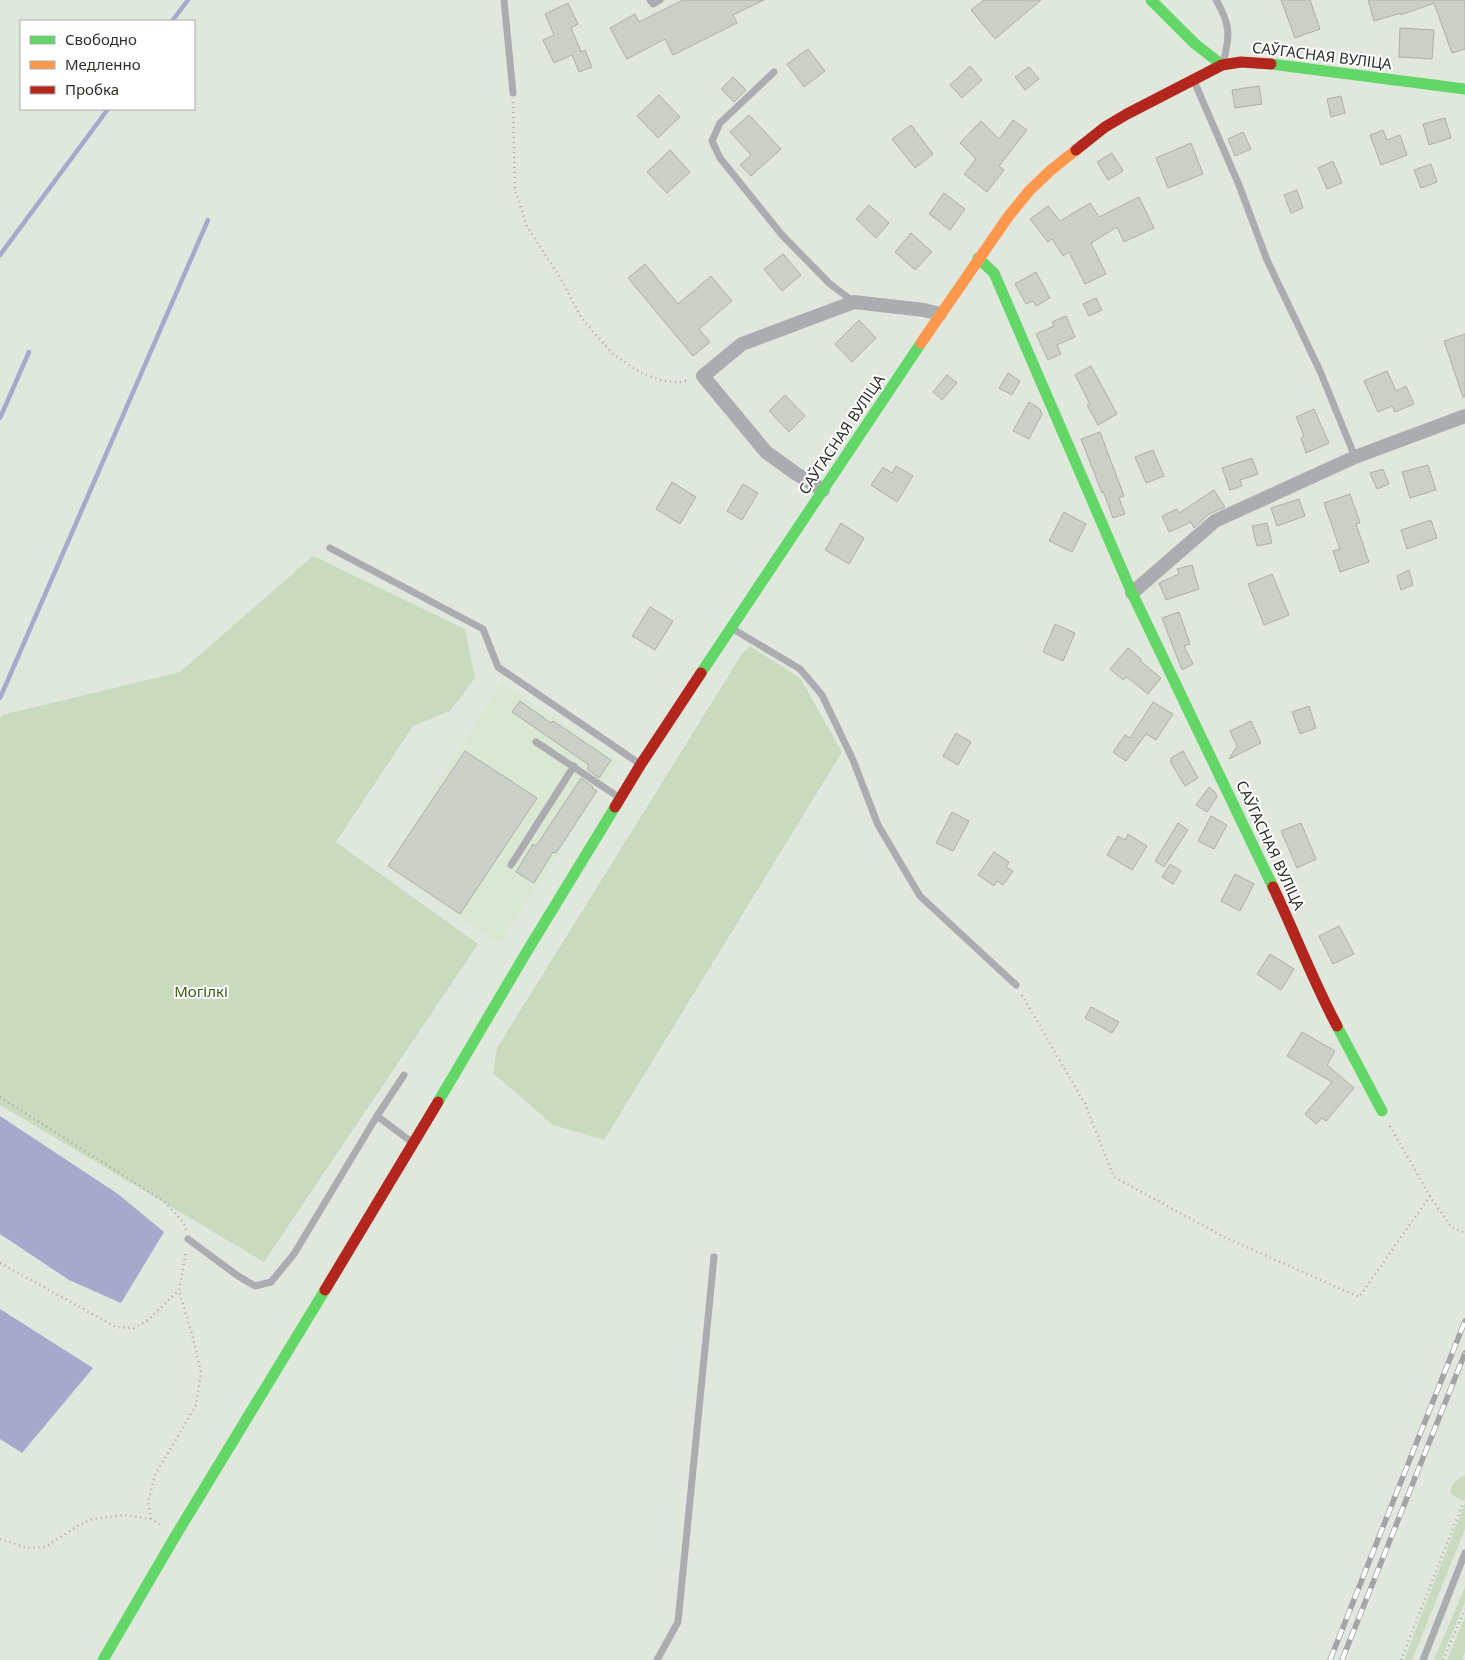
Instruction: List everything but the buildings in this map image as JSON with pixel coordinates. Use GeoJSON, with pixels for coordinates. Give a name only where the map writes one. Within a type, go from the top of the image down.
{"type":"FeatureCollection","features":[{"type":"Feature","properties":{"kind":"main road"},"geometry":{"type":"LineString","coordinates":[[1151,0],[1194,43],[1222,65]]}},
{"type":"Feature","properties":{"kind":"main road","name":"САЎГАСНАЯ ВУЛІЦА"},"geometry":{"type":"LineString","coordinates":[[103,1660],[176,1535],[414,1143],[640,764],[978,258],[1029,191],[1064,159],[1105,127],[1222,65],[1241,62],[1277,64],[1465,89]]}},
{"type":"Feature","properties":{"kind":"main road","name":"САЎГАСНАЯ ВУЛІЦА"},"geometry":{"type":"LineString","coordinates":[[978,258],[994,273],[1132,592],[1289,920],[1318,990],[1382,1111]]}},
{"type":"Feature","properties":{"kind":"street"},"geometry":{"type":"LineString","coordinates":[[823,490],[766,452],[703,376],[742,344],[854,302],[940,314]]}},
{"type":"Feature","properties":{"kind":"street"},"geometry":{"type":"LineString","coordinates":[[1132,592],[1215,522],[1355,457],[1465,416]]}},
{"type":"Feature","properties":{"kind":"lane"},"geometry":{"type":"LineString","coordinates":[[504,0],[513,92]]}},
{"type":"Feature","properties":{"kind":"lane"},"geometry":{"type":"LineString","coordinates":[[650,0],[652,4],[660,0]]}},
{"type":"Feature","properties":{"kind":"lane"},"geometry":{"type":"LineString","coordinates":[[1216,0],[1224,15],[1227,26],[1228,42],[1222,65]]}},
{"type":"Feature","properties":{"kind":"lane"},"geometry":{"type":"LineString","coordinates":[[774,72],[720,123],[712,141],[720,158],[782,235],[830,284],[854,302]]}},
{"type":"Feature","properties":{"kind":"lane"},"geometry":{"type":"LineString","coordinates":[[1193,81],[1239,185],[1267,260],[1320,371],[1355,457]]}},
{"type":"Feature","properties":{"kind":"lane"},"geometry":{"type":"LineString","coordinates":[[330,548],[483,629],[498,667],[640,764]]}},
{"type":"Feature","properties":{"kind":"lane"},"geometry":{"type":"LineString","coordinates":[[730,628],[800,669],[822,695],[853,760],[878,825],[920,896],[1016,985]]}},
{"type":"Feature","properties":{"kind":"lane"},"geometry":{"type":"LineString","coordinates":[[536,742],[620,798]]}},
{"type":"Feature","properties":{"kind":"lane"},"geometry":{"type":"LineString","coordinates":[[511,865],[574,766]]}},
{"type":"Feature","properties":{"kind":"lane"},"geometry":{"type":"LineString","coordinates":[[188,1239],[238,1276],[255,1286],[271,1282],[294,1254],[377,1116],[404,1075]]}},
{"type":"Feature","properties":{"kind":"lane"},"geometry":{"type":"LineString","coordinates":[[377,1116],[414,1143]]}},
{"type":"Feature","properties":{"kind":"lane"},"geometry":{"type":"LineString","coordinates":[[657,1660],[678,1622],[714,1257]]}},
{"type":"Feature","properties":{"kind":"lane"},"geometry":{"type":"LineString","coordinates":[[1424,1660],[1465,1553]]}},
{"type":"Feature","properties":{"kind":"path"},"geometry":{"type":"LineString","coordinates":[[513,92],[515,190],[527,226],[562,281],[582,319],[614,354],[641,373],[663,381],[681,382],[703,376]]}},
{"type":"Feature","properties":{"kind":"path"},"geometry":{"type":"LineString","coordinates":[[1016,985],[1085,1104],[1114,1177],[1224,1238],[1359,1297],[1430,1196]]}},
{"type":"Feature","properties":{"kind":"path"},"geometry":{"type":"LineString","coordinates":[[0,1097],[166,1202],[183,1222],[188,1239],[179,1291],[201,1372],[196,1405],[155,1475],[148,1502],[151,1519]]}},
{"type":"Feature","properties":{"kind":"path"},"geometry":{"type":"LineString","coordinates":[[1382,1111],[1430,1196],[1451,1227],[1465,1233]]}},
{"type":"Feature","properties":{"kind":"path"},"geometry":{"type":"LineString","coordinates":[[0,1263],[116,1327],[134,1328],[148,1320],[179,1291]]}},
{"type":"Feature","properties":{"kind":"path"},"geometry":{"type":"LineString","coordinates":[[1402,1660],[1463,1503]]}},
{"type":"Feature","properties":{"kind":"path"},"geometry":{"type":"LineString","coordinates":[[0,1539],[28,1548],[45,1547],[79,1525],[93,1520],[124,1515],[151,1519],[176,1535]]}},
{"type":"Feature","properties":{"kind":"path"},"geometry":{"type":"LineString","coordinates":[[1443,1660],[1465,1609]]}},
{"type":"Feature","properties":{"kind":"shaded area"},"geometry":{"type":"Polygon","coordinates":[[[501,682],[618,760],[500,944],[388,866],[501,682]]]}},
{"type":"Feature","properties":{"kind":"green space","name":"Могілкі"},"geometry":{"type":"Polygon","coordinates":[[[313,556],[465,629],[475,678],[450,711],[413,726],[336,842],[478,944],[264,1262],[0,1105],[0,719],[2,715],[180,672],[313,556]]]}},
{"type":"Feature","properties":{"kind":"green space"},"geometry":{"type":"Polygon","coordinates":[[[750,646],[800,678],[842,752],[604,1140],[553,1125],[493,1073],[497,1048],[742,654],[750,646]]]}},
{"type":"Feature","properties":{"kind":"green space"},"geometry":{"type":"Polygon","coordinates":[[[1465,1475],[1465,1501],[1450,1492],[1455,1482],[1465,1475]]]}},
{"type":"Feature","properties":{"kind":"green space"},"geometry":{"type":"Polygon","coordinates":[[[1465,1503],[1465,1529],[1412,1660],[1404,1660],[1465,1503]]]}},
{"type":"Feature","properties":{"kind":"green space"},"geometry":{"type":"Polygon","coordinates":[[[1465,1587],[1465,1602],[1441,1660],[1434,1660],[1465,1587]]]}},
{"type":"Feature","properties":{"kind":"green space"},"geometry":{"type":"Polygon","coordinates":[[[1465,1617],[1465,1652],[1462,1660],[1447,1660],[1465,1617]]]}},
{"type":"Feature","properties":{"kind":"water"},"geometry":{"type":"Polygon","coordinates":[[[0,1116],[118,1194],[164,1232],[121,1303],[69,1280],[0,1234],[0,1116]]]}},
{"type":"Feature","properties":{"kind":"water"},"geometry":{"type":"Polygon","coordinates":[[[0,1309],[93,1368],[22,1453],[0,1439],[0,1309]]]}},
{"type":"Feature","properties":{"kind":"waterway"},"geometry":{"type":"LineString","coordinates":[[173,20],[188,0]]}},
{"type":"Feature","properties":{"kind":"waterway"},"geometry":{"type":"LineString","coordinates":[[0,255],[107,110]]}},
{"type":"Feature","properties":{"kind":"waterway"},"geometry":{"type":"LineString","coordinates":[[0,698],[208,220]]}},
{"type":"Feature","properties":{"kind":"waterway"},"geometry":{"type":"LineString","coordinates":[[0,418],[29,352]]}},
{"type":"Feature","properties":{"kind":"railway"},"geometry":{"type":"LineString","coordinates":[[1330,1660],[1465,1321]]}},
{"type":"Feature","properties":{"kind":"railway"},"geometry":{"type":"LineString","coordinates":[[1342,1660],[1465,1353]]}},
{"type":"Feature","properties":{"kind":"traffic: fast"},"geometry":{"type":"LineString","coordinates":[[1151,0],[1194,43],[1222,65]]}},
{"type":"Feature","properties":{"kind":"traffic: fast"},"geometry":{"type":"LineString","coordinates":[[1271,64],[1465,89]]}},
{"type":"Feature","properties":{"kind":"traffic: fast"},"geometry":{"type":"LineString","coordinates":[[978,258],[994,273],[1132,593],[1273,887]]}},
{"type":"Feature","properties":{"kind":"traffic: fast"},"geometry":{"type":"LineString","coordinates":[[701,673],[921,343]]}},
{"type":"Feature","properties":{"kind":"traffic: fast"},"geometry":{"type":"LineString","coordinates":[[438,1102],[615,807]]}},
{"type":"Feature","properties":{"kind":"traffic: fast"},"geometry":{"type":"LineString","coordinates":[[1337,1026],[1382,1111]]}},
{"type":"Feature","properties":{"kind":"traffic: fast"},"geometry":{"type":"LineString","coordinates":[[103,1660],[176,1535],[325,1290]]}},
{"type":"Feature","properties":{"kind":"traffic: slow"},"geometry":{"type":"LineString","coordinates":[[921,343],[1008,217],[1029,191],[1076,150]]}},
{"type":"Feature","properties":{"kind":"traffic: jam"},"geometry":{"type":"LineString","coordinates":[[1076,150],[1105,127],[1127,114],[1222,65],[1241,62],[1271,64]]}},
{"type":"Feature","properties":{"kind":"traffic: jam"},"geometry":{"type":"LineString","coordinates":[[615,807],[701,673]]}},
{"type":"Feature","properties":{"kind":"traffic: jam"},"geometry":{"type":"LineString","coordinates":[[1273,887],[1337,1026]]}},
{"type":"Feature","properties":{"kind":"traffic: jam"},"geometry":{"type":"LineString","coordinates":[[325,1290],[438,1102]]}}]}
